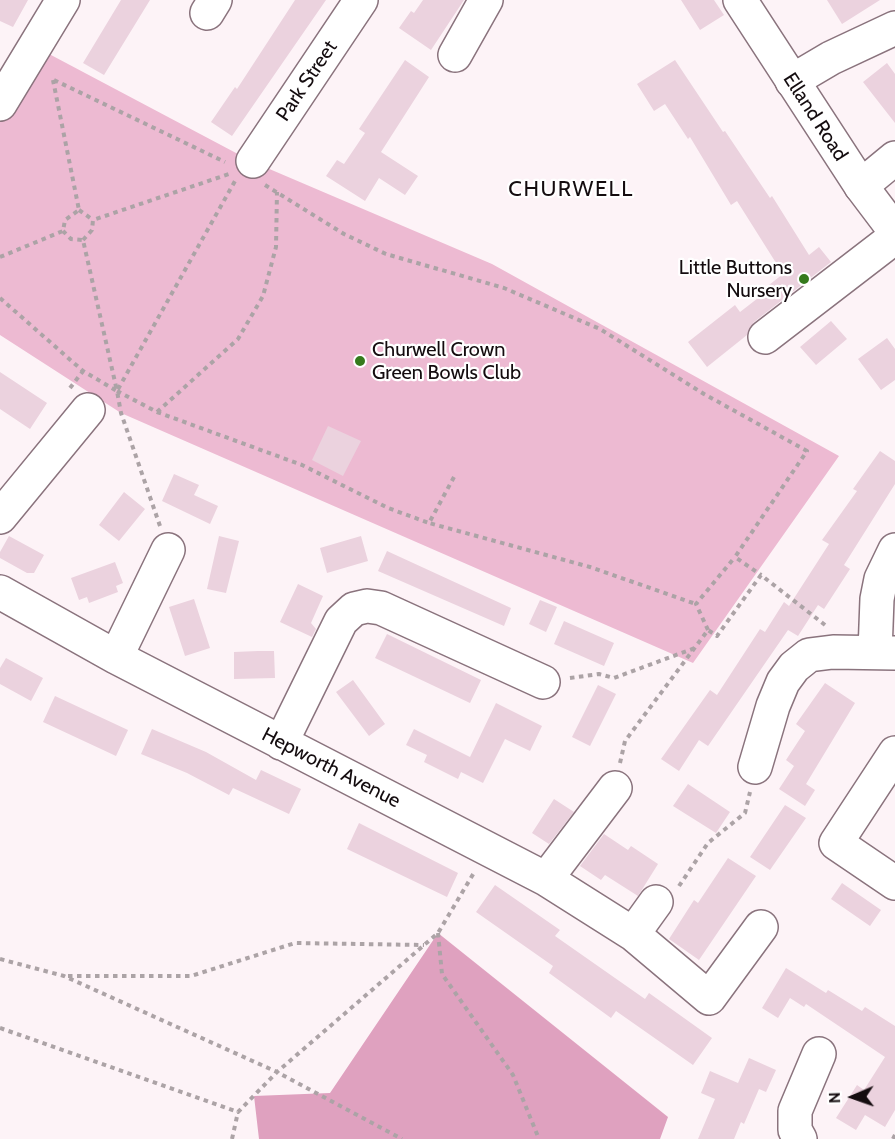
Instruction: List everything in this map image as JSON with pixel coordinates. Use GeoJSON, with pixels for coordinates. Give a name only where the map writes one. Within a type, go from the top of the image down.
{"type":"FeatureCollection","features":[{"type":"Feature","properties":{"kind":"street"},"geometry":{"type":"LineString","coordinates":[[0,104],[63,0]]}},
{"type":"Feature","properties":{"kind":"street","name":"Park Street"},"geometry":{"type":"LineString","coordinates":[[242,172],[361,0]]}},
{"type":"Feature","properties":{"kind":"street"},"geometry":{"type":"LineString","coordinates":[[455,56],[486,0]]}},
{"type":"Feature","properties":{"kind":"street","name":"Elland Road"},"geometry":{"type":"LineString","coordinates":[[740,0],[861,186],[895,231]]}},
{"type":"Feature","properties":{"kind":"street"},"geometry":{"type":"LineString","coordinates":[[792,81],[831,58],[895,28]]}},
{"type":"Feature","properties":{"kind":"street"},"geometry":{"type":"LineString","coordinates":[[861,186],[895,158]]}},
{"type":"Feature","properties":{"kind":"street"},"geometry":{"type":"LineString","coordinates":[[765,337],[895,237]]}},
{"type":"Feature","properties":{"kind":"street"},"geometry":{"type":"LineString","coordinates":[[0,517],[88,410]]}},
{"type":"Feature","properties":{"kind":"street"},"geometry":{"type":"LineString","coordinates":[[116,657],[168,550]]}},
{"type":"Feature","properties":{"kind":"street"},"geometry":{"type":"LineString","coordinates":[[755,767],[773,706],[783,682],[794,667],[809,655],[876,652],[877,598],[885,568],[895,550]]}},
{"type":"Feature","properties":{"kind":"street","name":"Hepworth Avenue"},"geometry":{"type":"LineString","coordinates":[[0,592],[116,657],[546,879],[633,934],[709,998],[761,927]]}},
{"type":"Feature","properties":{"kind":"street"},"geometry":{"type":"LineString","coordinates":[[281,743],[341,621],[354,609],[367,606],[381,608],[543,682]]}},
{"type":"Feature","properties":{"kind":"street"},"geometry":{"type":"LineString","coordinates":[[895,753],[836,843],[895,883]]}},
{"type":"Feature","properties":{"kind":"street"},"geometry":{"type":"LineString","coordinates":[[546,879],[615,788]]}},
{"type":"Feature","properties":{"kind":"street"},"geometry":{"type":"LineString","coordinates":[[633,934],[656,902]]}},
{"type":"Feature","properties":{"kind":"street"},"geometry":{"type":"LineString","coordinates":[[800,1139],[795,1130],[795,1111],[819,1054]]}},
{"type":"Feature","properties":{"kind":"path"},"geometry":{"type":"LineString","coordinates":[[34,46],[54,80],[79,210],[93,220]]}},
{"type":"Feature","properties":{"kind":"path"},"geometry":{"type":"LineString","coordinates":[[54,80],[242,172],[344,234],[386,254],[504,288],[600,329],[704,394],[807,451],[735,557],[696,604]]}},
{"type":"Feature","properties":{"kind":"path"},"geometry":{"type":"LineString","coordinates":[[93,220],[242,172]]}},
{"type":"Feature","properties":{"kind":"path"},"geometry":{"type":"LineString","coordinates":[[117,391],[242,172]]}},
{"type":"Feature","properties":{"kind":"path"},"geometry":{"type":"LineString","coordinates":[[157,412],[238,339],[263,296],[276,247],[277,192]]}},
{"type":"Feature","properties":{"kind":"path"},"geometry":{"type":"LineString","coordinates":[[63,231],[65,220],[79,210]]}},
{"type":"Feature","properties":{"kind":"path"},"geometry":{"type":"LineString","coordinates":[[83,240],[92,230],[93,220]]}},
{"type":"Feature","properties":{"kind":"path"},"geometry":{"type":"LineString","coordinates":[[63,231],[71,239],[83,240]]}},
{"type":"Feature","properties":{"kind":"path"},"geometry":{"type":"LineString","coordinates":[[0,257],[63,231]]}},
{"type":"Feature","properties":{"kind":"path"},"geometry":{"type":"LineString","coordinates":[[83,240],[121,413],[168,550]]}},
{"type":"Feature","properties":{"kind":"path"},"geometry":{"type":"LineString","coordinates":[[0,298],[82,371],[157,412],[302,465],[388,508],[429,523],[590,567],[696,604],[708,630],[717,636],[761,575]]}},
{"type":"Feature","properties":{"kind":"path"},"geometry":{"type":"LineString","coordinates":[[429,523],[454,477]]}},
{"type":"Feature","properties":{"kind":"path"},"geometry":{"type":"LineString","coordinates":[[735,557],[876,652]]}},
{"type":"Feature","properties":{"kind":"path"},"geometry":{"type":"LineString","coordinates":[[615,788],[625,741],[708,630]]}},
{"type":"Feature","properties":{"kind":"path"},"geometry":{"type":"LineString","coordinates":[[543,682],[599,675],[614,678],[696,648]]}},
{"type":"Feature","properties":{"kind":"path"},"geometry":{"type":"LineString","coordinates":[[656,902],[677,889],[708,843],[745,813],[755,767]]}},
{"type":"Feature","properties":{"kind":"path"},"geometry":{"type":"LineString","coordinates":[[232,1139],[238,1112],[277,1072],[438,933],[489,849]]}},
{"type":"Feature","properties":{"kind":"path"},"geometry":{"type":"LineString","coordinates":[[438,933],[442,974],[513,1075],[539,1139]]}},
{"type":"Feature","properties":{"kind":"path"},"geometry":{"type":"LineString","coordinates":[[64,976],[191,976],[296,943],[424,945]]}},
{"type":"Feature","properties":{"kind":"path"},"geometry":{"type":"LineString","coordinates":[[0,959],[64,976],[277,1072],[402,1139]]}},
{"type":"Feature","properties":{"kind":"path"},"geometry":{"type":"LineString","coordinates":[[0,1028],[238,1112]]}},
{"type":"Feature","properties":{"kind":"shaded area"},"geometry":{"type":"Polygon","coordinates":[[[34,46],[253,162],[492,264],[839,456],[693,663],[121,413],[0,335],[0,104],[34,46]]]}},
{"type":"Feature","properties":{"kind":"shaded area"},"geometry":{"type":"Polygon","coordinates":[[[438,933],[668,1117],[660,1139],[259,1139],[254,1096],[330,1093],[438,933]]]}},
{"type":"Feature","properties":{"kind":"building"},"geometry":{"type":"Polygon","coordinates":[[[0,0],[28,0],[13,27],[0,21],[0,0]]]}},
{"type":"Feature","properties":{"kind":"building"},"geometry":{"type":"Polygon","coordinates":[[[121,0],[150,0],[104,75],[83,63],[121,0]]]}},
{"type":"Feature","properties":{"kind":"building"},"geometry":{"type":"Polygon","coordinates":[[[295,0],[326,0],[232,136],[211,122],[235,87],[237,89],[295,0]]]}},
{"type":"Feature","properties":{"kind":"building"},"geometry":{"type":"Polygon","coordinates":[[[423,0],[464,0],[431,50],[399,28],[411,11],[414,13],[423,0]]]}},
{"type":"Feature","properties":{"kind":"building"},"geometry":{"type":"Polygon","coordinates":[[[681,0],[714,0],[724,15],[700,30],[681,0]]]}},
{"type":"Feature","properties":{"kind":"building"},"geometry":{"type":"Polygon","coordinates":[[[827,0],[880,0],[842,24],[827,0]]]}},
{"type":"Feature","properties":{"kind":"building"},"geometry":{"type":"Polygon","coordinates":[[[405,60],[429,77],[381,152],[418,176],[405,195],[379,178],[365,201],[326,176],[337,160],[344,164],[365,133],[359,129],[405,60]]]}},
{"type":"Feature","properties":{"kind":"building"},"geometry":{"type":"Polygon","coordinates":[[[675,60],[770,198],[772,196],[809,255],[819,247],[831,262],[754,322],[747,335],[707,367],[688,342],[735,305],[740,312],[771,288],[769,285],[783,274],[737,201],[731,205],[690,137],[688,139],[665,104],[654,111],[637,84],[675,60]]]}},
{"type":"Feature","properties":{"kind":"building"},"geometry":{"type":"Polygon","coordinates":[[[887,63],[895,74],[895,123],[863,82],[887,63]]]}},
{"type":"Feature","properties":{"kind":"building"},"geometry":{"type":"Polygon","coordinates":[[[831,321],[847,339],[816,365],[800,347],[831,321]]]}},
{"type":"Feature","properties":{"kind":"building"},"geometry":{"type":"Polygon","coordinates":[[[887,338],[895,349],[895,380],[881,390],[858,359],[887,338]]]}},
{"type":"Feature","properties":{"kind":"building"},"geometry":{"type":"Polygon","coordinates":[[[0,372],[47,403],[30,429],[0,409],[0,372]]]}},
{"type":"Feature","properties":{"kind":"building"},"geometry":{"type":"Polygon","coordinates":[[[328,426],[361,441],[343,476],[312,460],[328,426]]]}},
{"type":"Feature","properties":{"kind":"building"},"geometry":{"type":"Polygon","coordinates":[[[880,451],[895,461],[895,484],[844,565],[850,569],[824,609],[818,605],[798,636],[788,630],[708,746],[699,740],[679,771],[661,759],[710,690],[717,695],[760,629],[765,632],[784,602],[789,606],[829,544],[822,540],[857,491],[853,489],[880,451]]]}},
{"type":"Feature","properties":{"kind":"building"},"geometry":{"type":"Polygon","coordinates":[[[174,474],[199,485],[194,495],[218,506],[210,524],[162,501],[174,474]]]}},
{"type":"Feature","properties":{"kind":"building"},"geometry":{"type":"Polygon","coordinates":[[[124,492],[145,509],[119,541],[99,525],[124,492]]]}},
{"type":"Feature","properties":{"kind":"building"},"geometry":{"type":"Polygon","coordinates":[[[9,536],[44,555],[34,573],[27,573],[0,558],[0,552],[9,536]]]}},
{"type":"Feature","properties":{"kind":"building"},"geometry":{"type":"Polygon","coordinates":[[[219,536],[239,541],[226,593],[207,589],[219,536]]]}},
{"type":"Feature","properties":{"kind":"building"},"geometry":{"type":"Polygon","coordinates":[[[361,536],[368,561],[327,573],[320,548],[361,536]]]}},
{"type":"Feature","properties":{"kind":"building"},"geometry":{"type":"Polygon","coordinates":[[[387,551],[511,608],[504,626],[378,571],[387,551]]]}},
{"type":"Feature","properties":{"kind":"building"},"geometry":{"type":"Polygon","coordinates":[[[115,562],[123,583],[116,586],[118,592],[89,603],[87,597],[79,600],[71,578],[115,562]]]}},
{"type":"Feature","properties":{"kind":"building"},"geometry":{"type":"Polygon","coordinates":[[[298,584],[323,596],[311,623],[316,629],[312,637],[280,622],[298,584]]]}},
{"type":"Feature","properties":{"kind":"building"},"geometry":{"type":"Polygon","coordinates":[[[194,599],[210,648],[185,656],[169,607],[194,599]]]}},
{"type":"Feature","properties":{"kind":"building"},"geometry":{"type":"Polygon","coordinates":[[[540,600],[557,607],[546,632],[529,624],[540,600]]]}},
{"type":"Feature","properties":{"kind":"building"},"geometry":{"type":"Polygon","coordinates":[[[564,621],[614,643],[604,666],[554,644],[564,621]]]}},
{"type":"Feature","properties":{"kind":"building"},"geometry":{"type":"Polygon","coordinates":[[[387,634],[481,680],[470,703],[375,658],[387,634]]]}},
{"type":"Feature","properties":{"kind":"building"},"geometry":{"type":"Polygon","coordinates":[[[274,651],[275,678],[234,679],[234,652],[274,651]]]}},
{"type":"Feature","properties":{"kind":"building"},"geometry":{"type":"Polygon","coordinates":[[[6,658],[43,678],[31,701],[0,684],[0,668],[6,658]]]}},
{"type":"Feature","properties":{"kind":"building"},"geometry":{"type":"Polygon","coordinates":[[[353,680],[385,724],[369,736],[336,692],[353,680]]]}},
{"type":"Feature","properties":{"kind":"building"},"geometry":{"type":"Polygon","coordinates":[[[825,683],[855,703],[806,784],[815,790],[805,806],[779,789],[794,766],[786,760],[805,731],[796,724],[825,683]]]}},
{"type":"Feature","properties":{"kind":"building"},"geometry":{"type":"Polygon","coordinates":[[[598,685],[616,694],[590,746],[572,737],[598,685]]]}},
{"type":"Feature","properties":{"kind":"building"},"geometry":{"type":"Polygon","coordinates":[[[55,696],[128,730],[116,756],[43,722],[55,696]]]}},
{"type":"Feature","properties":{"kind":"building"},"geometry":{"type":"Polygon","coordinates":[[[496,703],[542,726],[530,751],[505,739],[483,783],[461,772],[458,779],[424,762],[427,755],[406,745],[414,729],[470,757],[496,703]]]}},
{"type":"Feature","properties":{"kind":"building"},"geometry":{"type":"Polygon","coordinates":[[[152,729],[206,752],[256,780],[261,770],[301,789],[289,814],[233,788],[229,795],[187,773],[141,754],[152,729]]]}},
{"type":"Feature","properties":{"kind":"building"},"geometry":{"type":"Polygon","coordinates":[[[688,784],[730,812],[716,833],[673,806],[688,784]]]}},
{"type":"Feature","properties":{"kind":"building"},"geometry":{"type":"Polygon","coordinates":[[[554,799],[574,812],[549,844],[532,833],[554,799]]]}},
{"type":"Feature","properties":{"kind":"building"},"geometry":{"type":"Polygon","coordinates":[[[785,805],[806,818],[770,870],[750,857],[785,805]]]}},
{"type":"Feature","properties":{"kind":"building"},"geometry":{"type":"Polygon","coordinates":[[[359,823],[458,873],[447,897],[347,849],[359,823]]]}},
{"type":"Feature","properties":{"kind":"building"},"geometry":{"type":"Polygon","coordinates":[[[604,834],[628,850],[631,846],[658,864],[638,896],[605,875],[601,880],[580,866],[604,834]]]}},
{"type":"Feature","properties":{"kind":"building"},"geometry":{"type":"Polygon","coordinates":[[[728,858],[756,876],[699,960],[669,939],[694,900],[698,903],[728,858]]]}},
{"type":"Feature","properties":{"kind":"building"},"geometry":{"type":"Polygon","coordinates":[[[842,883],[881,910],[870,926],[831,899],[842,883]]]}},
{"type":"Feature","properties":{"kind":"building"},"geometry":{"type":"Polygon","coordinates":[[[495,885],[560,930],[555,936],[645,999],[649,993],[712,1038],[693,1065],[616,1011],[611,1018],[549,973],[553,966],[476,912],[495,885]]]}},
{"type":"Feature","properties":{"kind":"building"},"geometry":{"type":"Polygon","coordinates":[[[786,968],[826,993],[828,990],[862,1011],[865,1007],[895,1026],[895,1110],[885,1127],[865,1115],[856,1130],[836,1118],[857,1085],[864,1090],[885,1057],[806,1004],[804,1007],[790,998],[778,1018],[762,1008],[786,968]]]}},
{"type":"Feature","properties":{"kind":"building"},"geometry":{"type":"Polygon","coordinates":[[[749,1058],[776,1070],[766,1092],[759,1089],[744,1124],[741,1122],[734,1139],[698,1139],[715,1099],[701,1093],[710,1071],[738,1083],[749,1058]]]}},
{"type":"Feature","properties":{"kind":"place","name":"Little Buttons Nursery"},"geometry":{"type":"Point","coordinates":[804,279]}},
{"type":"Feature","properties":{"kind":"place","name":"Churwell Crown Green Bowls Club"},"geometry":{"type":"Point","coordinates":[360,361]}},
{"type":"Feature","properties":{"kind":"district","name":"CHURWELL"},"geometry":{"type":"Point","coordinates":[571,190]}}]}
